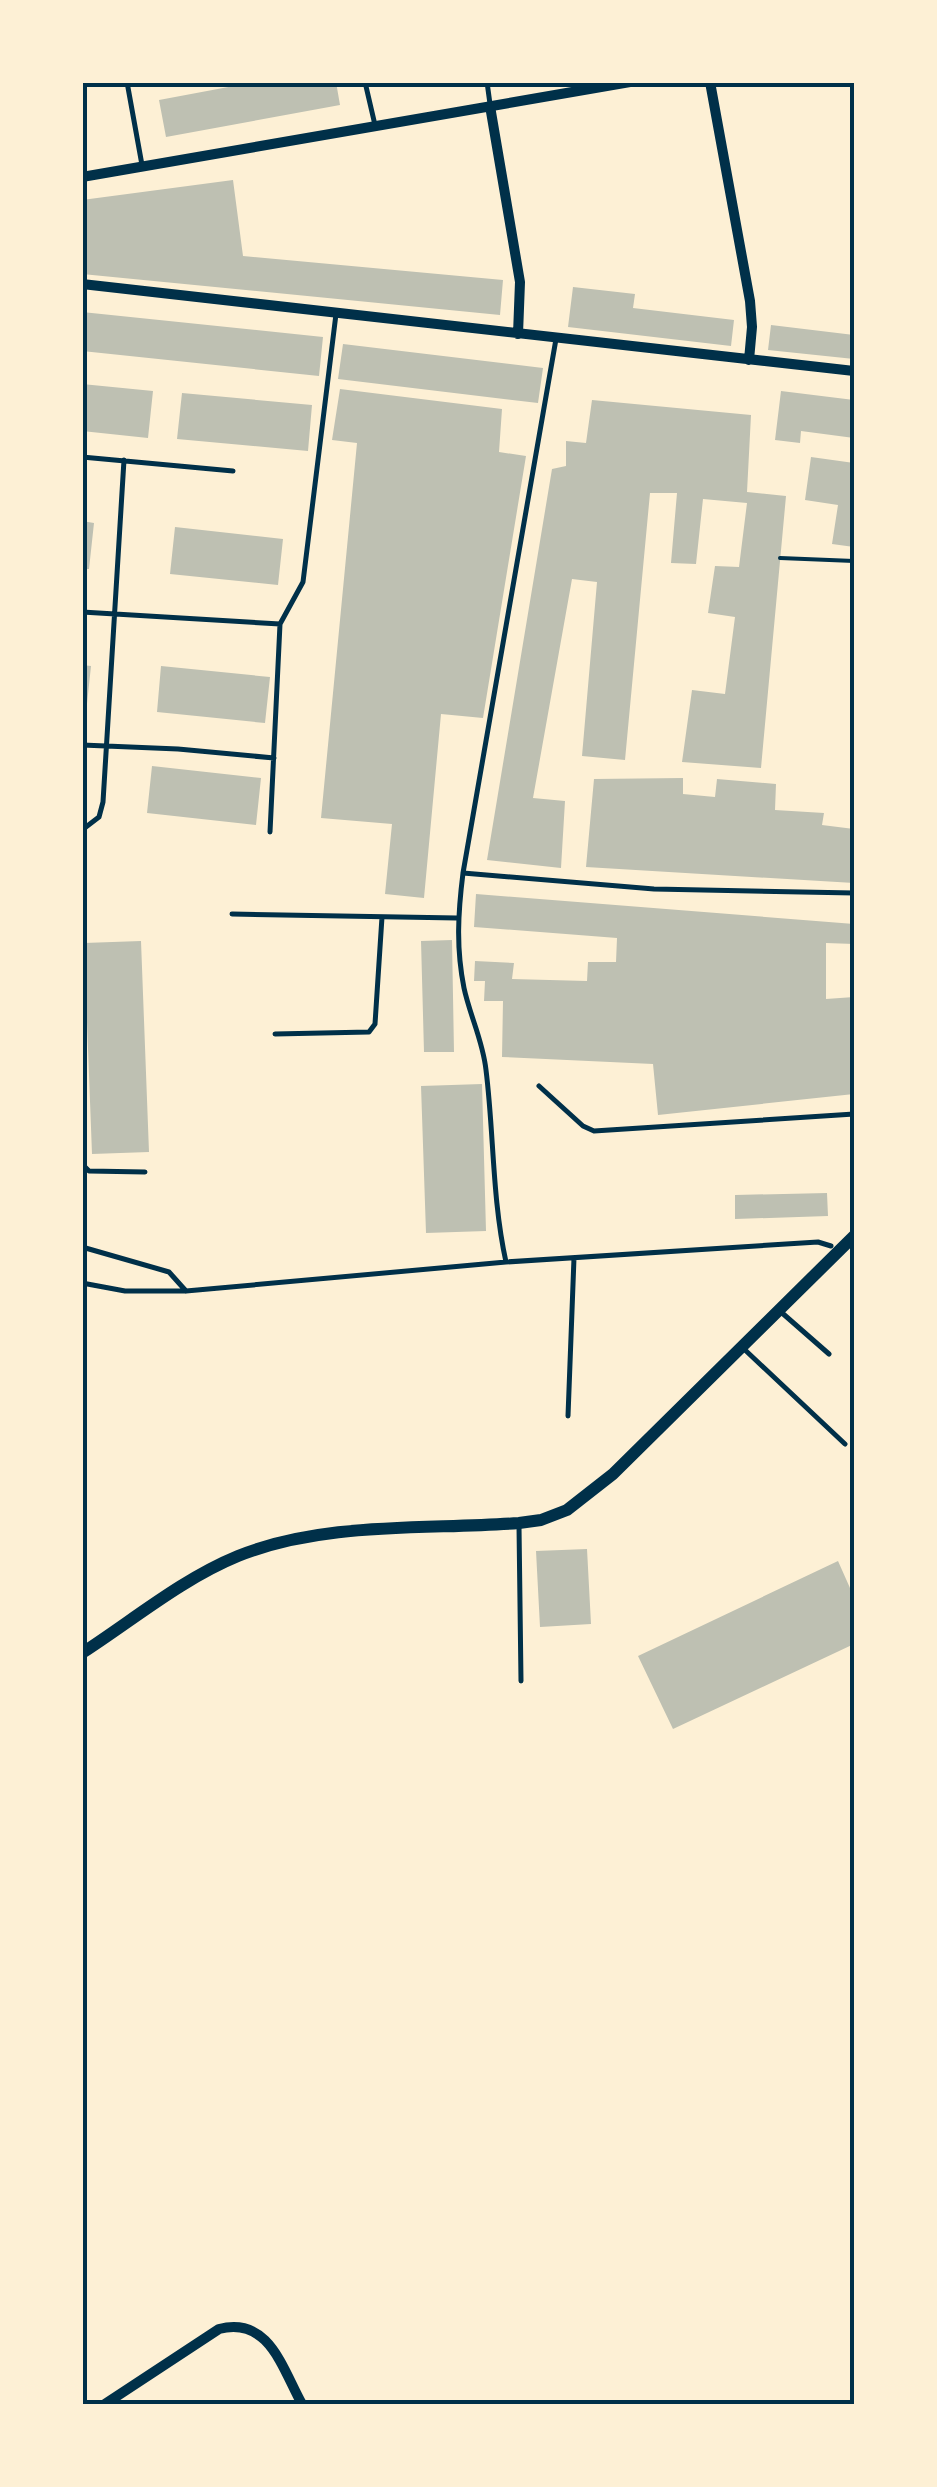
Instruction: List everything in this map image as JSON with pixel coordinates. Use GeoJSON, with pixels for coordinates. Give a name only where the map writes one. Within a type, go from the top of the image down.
{"type":"FeatureCollection","features":[{"type":"Feature","properties":{"kind":"street"},"geometry":{"type":"LineString","coordinates":[[82,177],[630,82]]}},
{"type":"Feature","properties":{"kind":"street"},"geometry":{"type":"LineString","coordinates":[[710,82],[750,300],[749,360]]}},
{"type":"Feature","properties":{"kind":"street"},"geometry":{"type":"LineString","coordinates":[[490,106],[520,282],[518,334]]}},
{"type":"Feature","properties":{"kind":"street"},"geometry":{"type":"LineString","coordinates":[[82,284],[854,371]]}},
{"type":"Feature","properties":{"kind":"street"},"geometry":{"type":"LineString","coordinates":[[82,1653],[194,1578],[241,1554],[332,1534],[519,1524],[567,1510],[584,1498],[854,1236]]}},
{"type":"Feature","properties":{"kind":"street"},"geometry":{"type":"LineString","coordinates":[[105,2404],[219,2329],[237,2324],[254,2329],[268,2344],[302,2404]]}},
{"type":"Feature","properties":{"kind":"lane"},"geometry":{"type":"LineString","coordinates":[[126,82],[142,165]]}},
{"type":"Feature","properties":{"kind":"lane"},"geometry":{"type":"LineString","coordinates":[[365,82],[375,125]]}},
{"type":"Feature","properties":{"kind":"lane"},"geometry":{"type":"LineString","coordinates":[[486,82],[490,106]]}},
{"type":"Feature","properties":{"kind":"lane"},"geometry":{"type":"LineString","coordinates":[[270,832],[280,624],[303,582],[336,312]]}},
{"type":"Feature","properties":{"kind":"lane"},"geometry":{"type":"LineString","coordinates":[[506,1262],[495,1202],[482,1040],[465,992],[457,946],[457,918],[556,338]]}},
{"type":"Feature","properties":{"kind":"lane"},"geometry":{"type":"LineString","coordinates":[[82,457],[232,471]]}},
{"type":"Feature","properties":{"kind":"lane"},"geometry":{"type":"LineString","coordinates":[[82,830],[100,817],[124,460]]}},
{"type":"Feature","properties":{"kind":"lane"},"geometry":{"type":"LineString","coordinates":[[82,612],[280,624]]}},
{"type":"Feature","properties":{"kind":"lane"},"geometry":{"type":"LineString","coordinates":[[82,745],[274,758]]}},
{"type":"Feature","properties":{"kind":"lane"},"geometry":{"type":"LineString","coordinates":[[463,873],[654,889],[854,894]]}},
{"type":"Feature","properties":{"kind":"lane"},"geometry":{"type":"LineString","coordinates":[[232,914],[457,918]]}},
{"type":"Feature","properties":{"kind":"lane"},"geometry":{"type":"LineString","coordinates":[[276,1034],[369,1032],[374,1024],[382,917]]}},
{"type":"Feature","properties":{"kind":"lane"},"geometry":{"type":"LineString","coordinates":[[539,1086],[582,1126],[594,1131],[854,1114]]}},
{"type":"Feature","properties":{"kind":"lane"},"geometry":{"type":"LineString","coordinates":[[82,1164],[88,1172],[145,1172]]}},
{"type":"Feature","properties":{"kind":"lane"},"geometry":{"type":"LineString","coordinates":[[82,1283],[125,1291],[186,1291],[506,1262],[818,1242],[832,1246]]}},
{"type":"Feature","properties":{"kind":"lane"},"geometry":{"type":"LineString","coordinates":[[82,1247],[169,1272],[186,1291]]}},
{"type":"Feature","properties":{"kind":"lane"},"geometry":{"type":"LineString","coordinates":[[568,1416],[574,1258]]}},
{"type":"Feature","properties":{"kind":"lane"},"geometry":{"type":"LineString","coordinates":[[779,1310],[830,1354]]}},
{"type":"Feature","properties":{"kind":"lane"},"geometry":{"type":"LineString","coordinates":[[742,1346],[846,1444]]}},
{"type":"Feature","properties":{"kind":"lane"},"geometry":{"type":"LineString","coordinates":[[519,1524],[521,1681]]}},
{"type":"Feature","properties":{"kind":"path"},"geometry":{"type":"LineString","coordinates":[[780,558],[854,561]]}},
{"type":"Feature","properties":{"kind":"building"},"geometry":{"type":"Polygon","coordinates":[[[255,82],[336,82],[340,105],[166,137],[159,100],[255,82]]]}},
{"type":"Feature","properties":{"kind":"building"},"geometry":{"type":"Polygon","coordinates":[[[233,180],[243,256],[503,280],[500,315],[82,274],[82,200],[233,180]]]}},
{"type":"Feature","properties":{"kind":"building"},"geometry":{"type":"Polygon","coordinates":[[[573,287],[635,294],[633,308],[734,320],[731,346],[568,327],[573,287]]]}},
{"type":"Feature","properties":{"kind":"building"},"geometry":{"type":"Polygon","coordinates":[[[82,312],[323,337],[319,376],[82,351],[82,312]]]}},
{"type":"Feature","properties":{"kind":"building"},"geometry":{"type":"Polygon","coordinates":[[[771,325],[854,335],[854,359],[768,350],[771,325]]]}},
{"type":"Feature","properties":{"kind":"building"},"geometry":{"type":"Polygon","coordinates":[[[343,344],[543,368],[538,403],[338,379],[343,344]]]}},
{"type":"Feature","properties":{"kind":"building"},"geometry":{"type":"Polygon","coordinates":[[[82,384],[153,391],[148,438],[82,431],[82,384]]]}},
{"type":"Feature","properties":{"kind":"building"},"geometry":{"type":"Polygon","coordinates":[[[340,389],[502,409],[499,452],[526,456],[483,718],[441,714],[424,898],[385,894],[392,824],[321,818],[357,443],[332,440],[340,389]]]}},
{"type":"Feature","properties":{"kind":"building"},"geometry":{"type":"Polygon","coordinates":[[[781,391],[854,400],[854,438],[801,431],[800,443],[775,440],[781,391]]]}},
{"type":"Feature","properties":{"kind":"building"},"geometry":{"type":"Polygon","coordinates":[[[182,393],[312,405],[308,451],[177,439],[182,393]]]}},
{"type":"Feature","properties":{"kind":"building"},"geometry":{"type":"Polygon","coordinates":[[[592,400],[751,415],[747,492],[786,496],[761,768],[682,762],[692,690],[725,694],[735,617],[708,613],[715,566],[739,567],[747,503],[703,499],[696,564],[671,563],[677,493],[650,493],[625,760],[582,756],[597,582],[572,579],[533,798],[565,801],[561,868],[487,860],[552,469],[566,466],[566,441],[586,443],[592,400]]]}},
{"type":"Feature","properties":{"kind":"building"},"geometry":{"type":"Polygon","coordinates":[[[811,457],[854,463],[854,547],[832,544],[838,505],[805,500],[811,457]]]}},
{"type":"Feature","properties":{"kind":"building"},"geometry":{"type":"Polygon","coordinates":[[[82,521],[94,523],[89,569],[82,569],[82,521]]]}},
{"type":"Feature","properties":{"kind":"building"},"geometry":{"type":"Polygon","coordinates":[[[175,527],[283,539],[278,585],[170,574],[175,527]]]}},
{"type":"Feature","properties":{"kind":"building"},"geometry":{"type":"Polygon","coordinates":[[[82,665],[91,666],[86,713],[82,712],[82,665]]]}},
{"type":"Feature","properties":{"kind":"building"},"geometry":{"type":"Polygon","coordinates":[[[161,666],[270,677],[265,723],[157,712],[161,666]]]}},
{"type":"Feature","properties":{"kind":"building"},"geometry":{"type":"Polygon","coordinates":[[[152,766],[261,778],[256,825],[147,813],[152,766]]]}},
{"type":"Feature","properties":{"kind":"building"},"geometry":{"type":"Polygon","coordinates":[[[683,778],[683,794],[715,797],[717,779],[776,784],[775,810],[824,813],[822,825],[854,829],[854,883],[586,867],[594,779],[683,778]]]}},
{"type":"Feature","properties":{"kind":"building"},"geometry":{"type":"Polygon","coordinates":[[[476,894],[854,924],[854,944],[826,943],[826,999],[854,997],[854,1094],[658,1115],[653,1064],[502,1057],[503,1001],[484,1001],[485,981],[474,981],[475,961],[514,963],[512,979],[587,981],[588,962],[616,962],[617,938],[474,927],[476,894]]]}},
{"type":"Feature","properties":{"kind":"building"},"geometry":{"type":"Polygon","coordinates":[[[452,940],[454,1052],[424,1052],[421,941],[452,940]]]}},
{"type":"Feature","properties":{"kind":"building"},"geometry":{"type":"Polygon","coordinates":[[[141,941],[149,1152],[92,1154],[84,943],[141,941]]]}},
{"type":"Feature","properties":{"kind":"building"},"geometry":{"type":"Polygon","coordinates":[[[482,1084],[486,1231],[426,1233],[421,1086],[482,1084]]]}},
{"type":"Feature","properties":{"kind":"building"},"geometry":{"type":"Polygon","coordinates":[[[827,1193],[828,1216],[735,1219],[735,1195],[827,1193]]]}},
{"type":"Feature","properties":{"kind":"building"},"geometry":{"type":"Polygon","coordinates":[[[587,1549],[591,1624],[540,1627],[536,1551],[587,1549]]]}},
{"type":"Feature","properties":{"kind":"building"},"geometry":{"type":"Polygon","coordinates":[[[838,1561],[854,1597],[854,1644],[673,1729],[638,1656],[838,1561]]]}}]}
